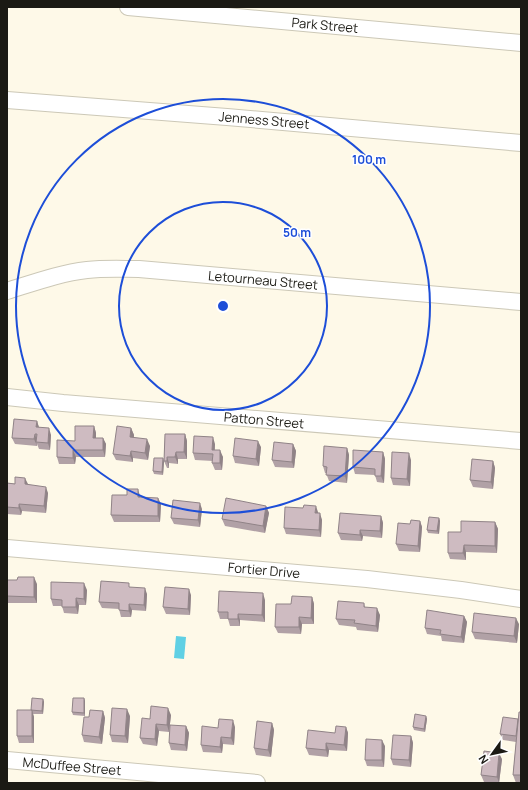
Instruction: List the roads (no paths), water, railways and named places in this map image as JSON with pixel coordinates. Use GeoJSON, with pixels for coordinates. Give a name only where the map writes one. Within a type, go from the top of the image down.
{"type":"FeatureCollection","features":[{"type":"Feature","properties":{"kind":"street","name":"Park Street"},"geometry":{"type":"LineString","coordinates":[[128,7],[521,44]]}},
{"type":"Feature","properties":{"kind":"street","name":"Jenness Street"},"geometry":{"type":"LineString","coordinates":[[7,100],[227,117],[521,143]]}},
{"type":"Feature","properties":{"kind":"street","name":"Letourneau Street"},"geometry":{"type":"LineString","coordinates":[[7,291],[64,274],[108,268],[139,269],[521,302]]}},
{"type":"Feature","properties":{"kind":"street","name":"Patton Street"},"geometry":{"type":"LineString","coordinates":[[7,397],[71,404],[521,442]]}},
{"type":"Feature","properties":{"kind":"street","name":"Fortier Drive"},"geometry":{"type":"LineString","coordinates":[[7,548],[367,579],[521,599]]}},
{"type":"Feature","properties":{"kind":"street","name":"McDuffee Street"},"geometry":{"type":"LineString","coordinates":[[7,760],[256,783]]}},
{"type":"Feature","properties":{"kind":"water"},"geometry":{"type":"Polygon","coordinates":[[[176,636],[186,637],[184,659],[174,658],[176,636]]]}}]}
